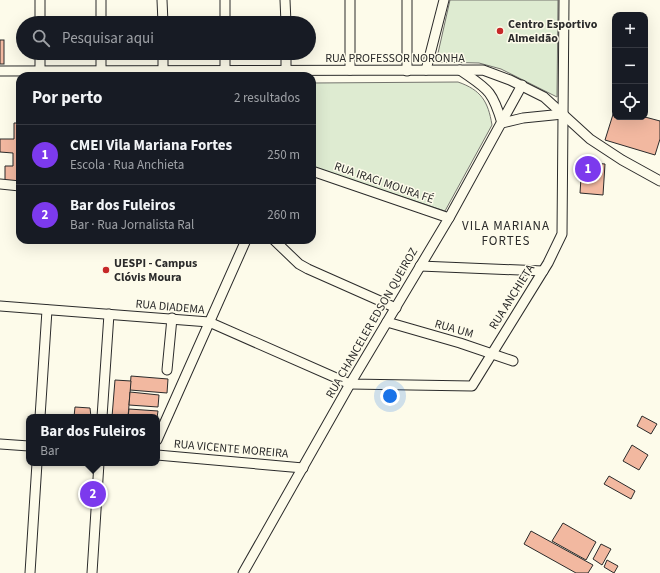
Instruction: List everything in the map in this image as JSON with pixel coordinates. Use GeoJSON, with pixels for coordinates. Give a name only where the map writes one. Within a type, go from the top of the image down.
{"type":"FeatureCollection","features":[{"type":"Feature","properties":{"kind":"street"},"geometry":{"type":"LineString","coordinates":[[40,0],[40,16]]}},
{"type":"Feature","properties":{"kind":"street"},"geometry":{"type":"LineString","coordinates":[[101,0],[101,16]]}},
{"type":"Feature","properties":{"kind":"street"},"geometry":{"type":"LineString","coordinates":[[162,0],[162,16]]}},
{"type":"Feature","properties":{"kind":"street"},"geometry":{"type":"LineString","coordinates":[[225,0],[225,16]]}},
{"type":"Feature","properties":{"kind":"street"},"geometry":{"type":"LineString","coordinates":[[286,0],[286,16]]}},
{"type":"Feature","properties":{"kind":"street"},"geometry":{"type":"LineString","coordinates":[[350,0],[350,70]]}},
{"type":"Feature","properties":{"kind":"street"},"geometry":{"type":"LineString","coordinates":[[407,0],[408,71]]}},
{"type":"Feature","properties":{"kind":"street"},"geometry":{"type":"LineString","coordinates":[[426,70],[444,0]]}},
{"type":"Feature","properties":{"kind":"street","name":"RUA ANCHIETA"},"geometry":{"type":"LineString","coordinates":[[350,384],[472,386],[559,243],[563,228],[564,0]]}},
{"type":"Feature","properties":{"kind":"street"},"geometry":{"type":"LineString","coordinates":[[40,60],[40,72]]}},
{"type":"Feature","properties":{"kind":"street"},"geometry":{"type":"LineString","coordinates":[[101,60],[101,71]]}},
{"type":"Feature","properties":{"kind":"street"},"geometry":{"type":"LineString","coordinates":[[163,60],[163,71]]}},
{"type":"Feature","properties":{"kind":"street"},"geometry":{"type":"LineString","coordinates":[[225,60],[225,70]]}},
{"type":"Feature","properties":{"kind":"street"},"geometry":{"type":"LineString","coordinates":[[286,60],[286,70]]}},
{"type":"Feature","properties":{"kind":"street","name":"RUA PROFESSOR NORONHA"},"geometry":{"type":"LineString","coordinates":[[2,72],[225,70],[286,70],[297,72]]}},
{"type":"Feature","properties":{"kind":"street","name":"RUA PROFESSOR NORONHA"},"geometry":{"type":"LineString","coordinates":[[316,72],[350,70],[460,70],[494,73],[522,85],[544,97],[590,139],[605,150],[660,181]]}},
{"type":"Feature","properties":{"kind":"street"},"geometry":{"type":"LineString","coordinates":[[460,70],[490,92],[496,104],[502,123],[523,118],[563,114]]}},
{"type":"Feature","properties":{"kind":"street","name":"RUA CHANCELER EDSON QUEIROZ"},"geometry":{"type":"LineString","coordinates":[[243,573],[350,384],[449,218],[522,85]]}},
{"type":"Feature","properties":{"kind":"street","name":"RUA IRACI MOURA FÉ"},"geometry":{"type":"LineString","coordinates":[[316,172],[449,218]]}},
{"type":"Feature","properties":{"kind":"street"},"geometry":{"type":"LineString","coordinates":[[0,184],[16,186]]}},
{"type":"Feature","properties":{"kind":"street"},"geometry":{"type":"LineString","coordinates":[[160,433],[208,322],[244,244]]}},
{"type":"Feature","properties":{"kind":"street"},"geometry":{"type":"LineString","coordinates":[[278,244],[299,264],[308,269],[396,308]]}},
{"type":"Feature","properties":{"kind":"street"},"geometry":{"type":"LineString","coordinates":[[420,266],[543,271]]}},
{"type":"Feature","properties":{"kind":"street","name":"RUA DIADEMA"},"geometry":{"type":"LineString","coordinates":[[0,306],[172,318],[208,322],[350,384]]}},
{"type":"Feature","properties":{"kind":"street"},"geometry":{"type":"LineString","coordinates":[[40,414],[47,310]]}},
{"type":"Feature","properties":{"kind":"street"},"geometry":{"type":"LineString","coordinates":[[102,414],[109,314]]}},
{"type":"Feature","properties":{"kind":"street"},"geometry":{"type":"LineString","coordinates":[[167,370],[172,318]]}},
{"type":"Feature","properties":{"kind":"street","name":"RUA UM"},"geometry":{"type":"LineString","coordinates":[[387,322],[513,360]]}},
{"type":"Feature","properties":{"kind":"street"},"geometry":{"type":"LineString","coordinates":[[0,444],[26,446]]}},
{"type":"Feature","properties":{"kind":"street","name":"RUA VICENTE MOREIRA"},"geometry":{"type":"LineString","coordinates":[[160,455],[303,468]]}},
{"type":"Feature","properties":{"kind":"street"},"geometry":{"type":"LineString","coordinates":[[30,573],[37,466]]}},
{"type":"Feature","properties":{"kind":"street"},"geometry":{"type":"LineString","coordinates":[[92,573],[99,466]]}},
{"type":"Feature","properties":{"kind":"green space","name":"Centro Esportivo Almeidão"},"geometry":{"type":"Polygon","coordinates":[[[450,0],[558,0],[557,97],[501,69],[479,63],[436,62],[450,0]]]}},
{"type":"Feature","properties":{"kind":"green space"},"geometry":{"type":"Polygon","coordinates":[[[458,82],[466,85],[478,93],[486,103],[492,125],[445,211],[316,168],[316,83],[458,82]]]}},
{"type":"Feature","properties":{"kind":"building"},"geometry":{"type":"Polygon","coordinates":[[[0,40],[4,40],[4,64],[0,64],[0,40]]]}},
{"type":"Feature","properties":{"kind":"building"},"geometry":{"type":"Polygon","coordinates":[[[612,118],[612,120],[648,120],[648,118],[660,121],[660,139],[655,155],[605,140],[612,118]]]}},
{"type":"Feature","properties":{"kind":"building"},"geometry":{"type":"Polygon","coordinates":[[[14,123],[16,123],[16,181],[5,181],[5,166],[13,166],[13,153],[0,152],[0,139],[14,139],[14,123]]]}},
{"type":"Feature","properties":{"kind":"building"},"geometry":{"type":"Polygon","coordinates":[[[578,162],[605,164],[603,195],[580,193],[581,178],[577,178],[578,162]]]}},
{"type":"Feature","properties":{"kind":"building"},"geometry":{"type":"Polygon","coordinates":[[[131,376],[168,379],[167,393],[130,390],[131,376]]]}},
{"type":"Feature","properties":{"kind":"building"},"geometry":{"type":"Polygon","coordinates":[[[115,380],[131,381],[128,414],[112,414],[115,380]]]}},
{"type":"Feature","properties":{"kind":"building"},"geometry":{"type":"Polygon","coordinates":[[[130,392],[159,395],[158,407],[129,405],[130,392]]]}},
{"type":"Feature","properties":{"kind":"building"},"geometry":{"type":"Polygon","coordinates":[[[75,407],[90,408],[91,414],[74,414],[75,407]]]}},
{"type":"Feature","properties":{"kind":"building"},"geometry":{"type":"Polygon","coordinates":[[[129,409],[158,411],[158,414],[128,414],[129,409]]]}},
{"type":"Feature","properties":{"kind":"building"},"geometry":{"type":"Polygon","coordinates":[[[642,416],[657,424],[651,434],[637,426],[642,416]]]}},
{"type":"Feature","properties":{"kind":"building"},"geometry":{"type":"Polygon","coordinates":[[[632,445],[648,455],[639,470],[623,461],[632,445]]]}},
{"type":"Feature","properties":{"kind":"building"},"geometry":{"type":"Polygon","coordinates":[[[609,476],[635,491],[631,499],[604,484],[609,476]]]}},
{"type":"Feature","properties":{"kind":"building"},"geometry":{"type":"Polygon","coordinates":[[[563,523],[596,542],[586,560],[552,541],[563,523]]]}},
{"type":"Feature","properties":{"kind":"building"},"geometry":{"type":"Polygon","coordinates":[[[531,531],[593,565],[588,573],[576,573],[524,544],[531,531]]]}},
{"type":"Feature","properties":{"kind":"building"},"geometry":{"type":"Polygon","coordinates":[[[601,544],[611,549],[602,565],[593,559],[601,544]]]}},
{"type":"Feature","properties":{"kind":"building"},"geometry":{"type":"Polygon","coordinates":[[[607,560],[618,566],[614,573],[604,567],[607,560]]]}},
{"type":"Feature","properties":{"kind":"place","name":"Centro Esportivo Almeidão"},"geometry":{"type":"Point","coordinates":[500,31]}},
{"type":"Feature","properties":{"kind":"place","name":"CMEI Vila Mariana Fortes"},"geometry":{"type":"Point","coordinates":[588,169]}},
{"type":"Feature","properties":{"kind":"place","name":"UESPI - Campus Clóvis Moura"},"geometry":{"type":"Point","coordinates":[106,270]}},
{"type":"Feature","properties":{"kind":"place","name":"Bar dos Fuleiros"},"geometry":{"type":"Point","coordinates":[93,494]}},
{"type":"Feature","properties":{"kind":"district","name":"VILA MARIANA FORTES"},"geometry":{"type":"Point","coordinates":[506,234]}}]}
